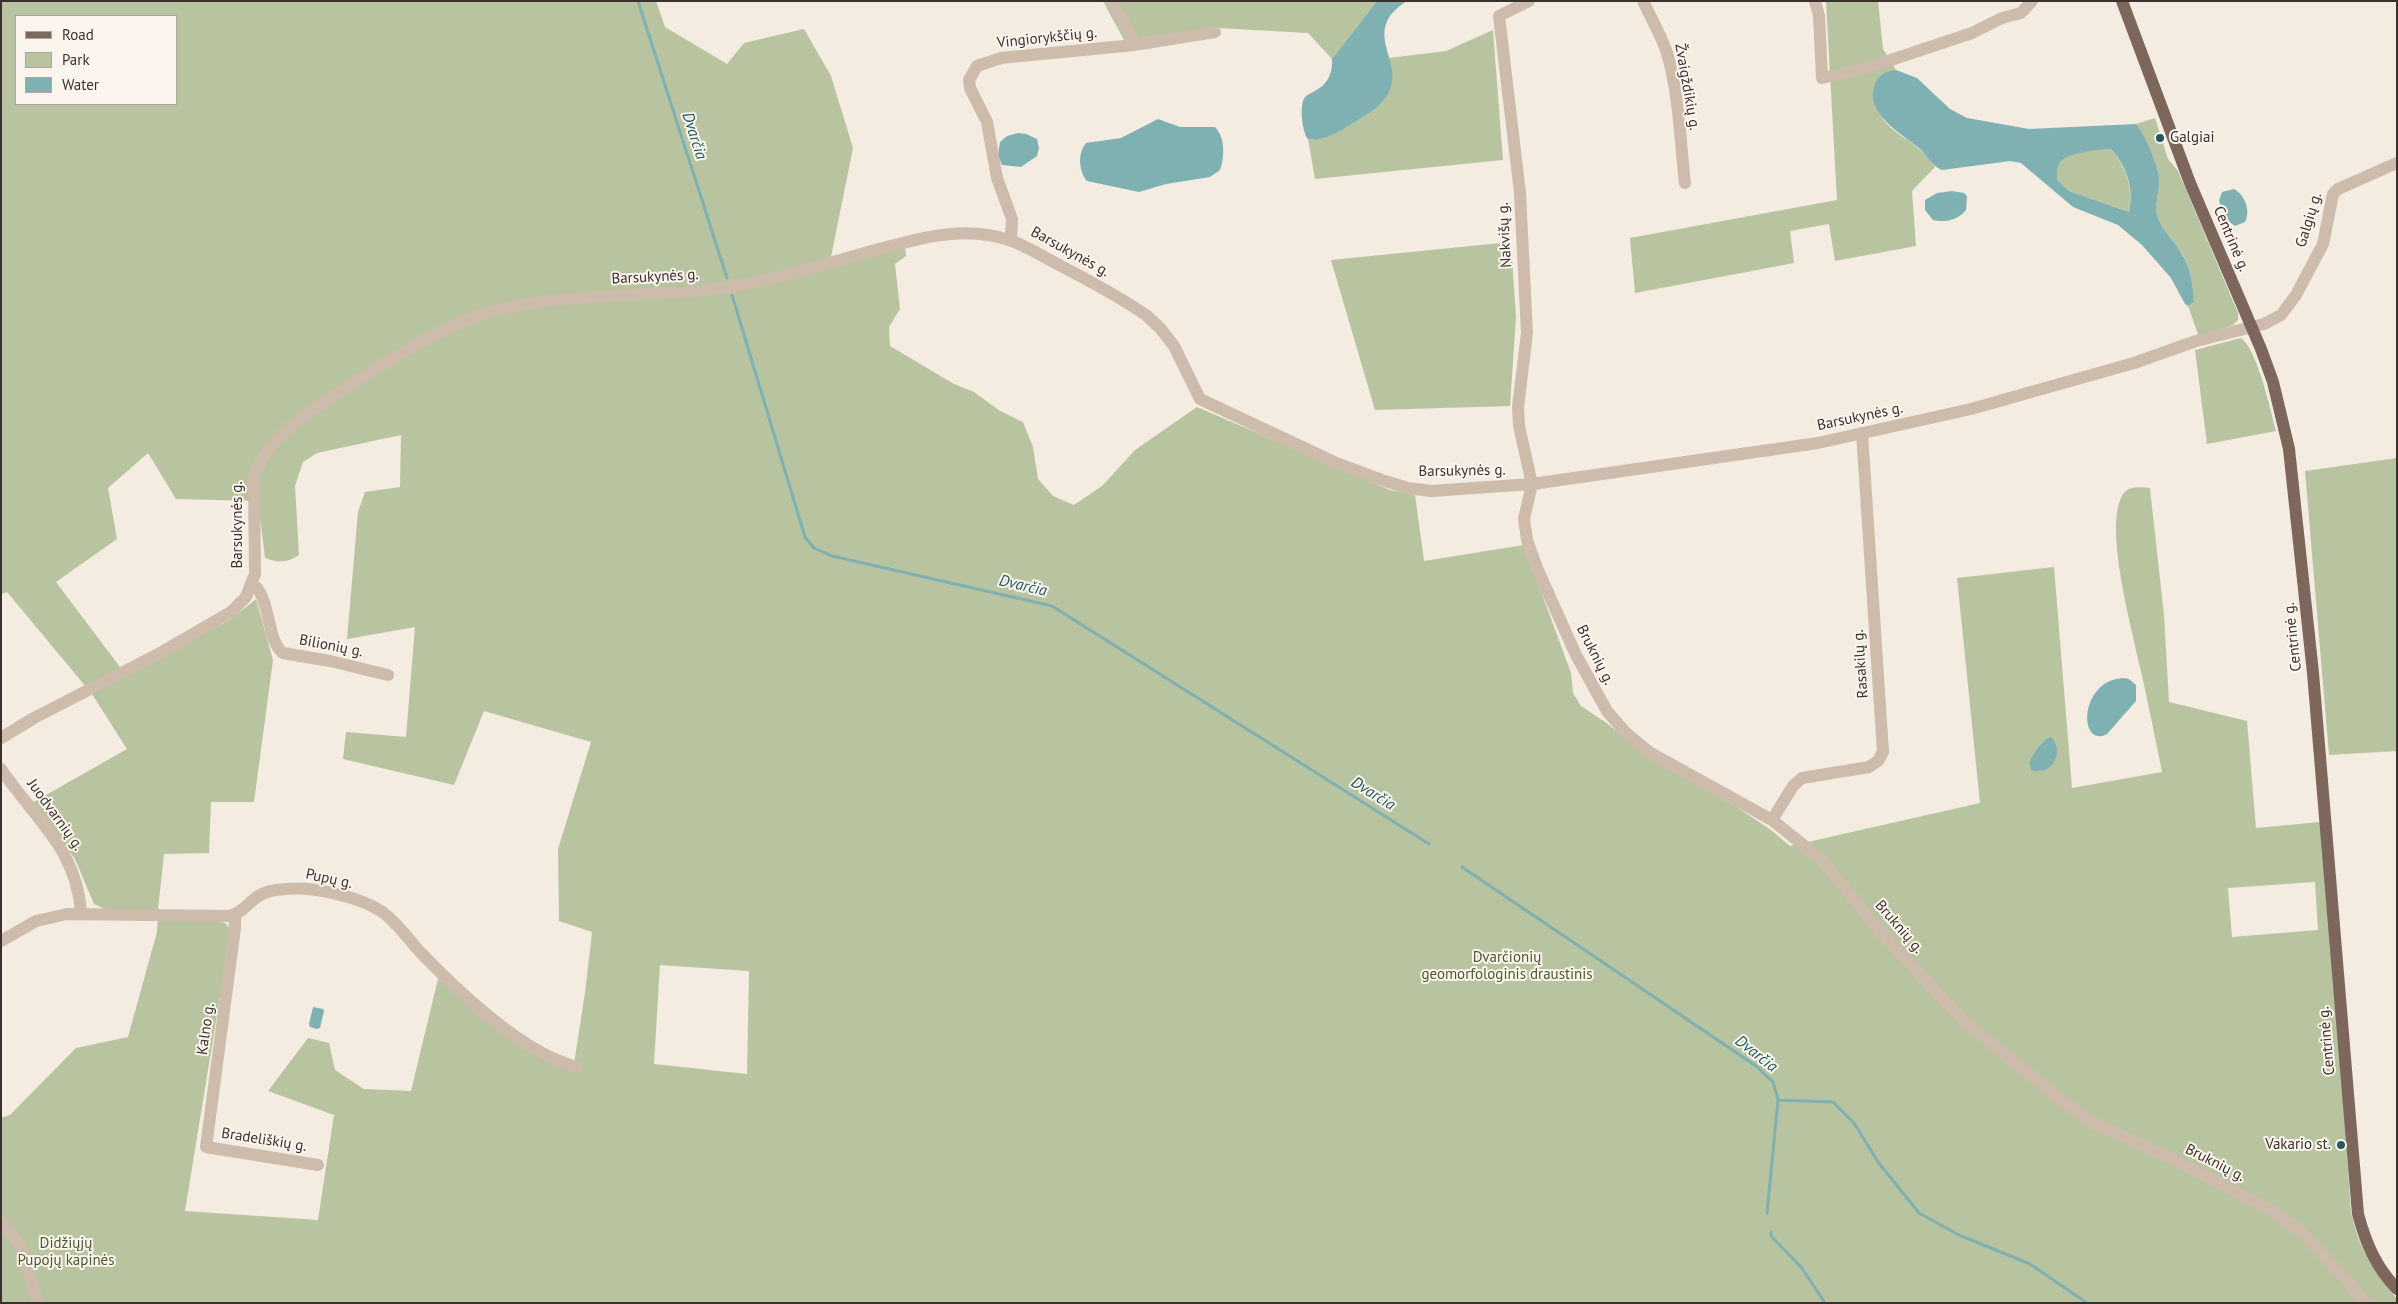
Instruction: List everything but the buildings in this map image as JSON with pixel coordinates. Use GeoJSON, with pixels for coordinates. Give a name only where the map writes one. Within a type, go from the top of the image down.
{"type":"FeatureCollection","features":[{"type":"Feature","properties":{"kind":"main road","name":"Centrinė g."},"geometry":{"type":"LineString","coordinates":[[2122,1],[2190,183],[2273,382],[2281,411],[2295,488],[2314,678],[2358,1214],[2363,1233],[2376,1264],[2397,1289]]}},
{"type":"Feature","properties":{"kind":"street"},"geometry":{"type":"LineString","coordinates":[[1111,1],[1129,32],[1134,45]]}},
{"type":"Feature","properties":{"kind":"street","name":"Nakvišų g."},"geometry":{"type":"LineString","coordinates":[[1529,1],[1499,16],[1520,193],[1527,333],[1518,407],[1519,426],[1532,484]]}},
{"type":"Feature","properties":{"kind":"street","name":"Žvaigždikių g."},"geometry":{"type":"LineString","coordinates":[[1643,1],[1667,55],[1675,101],[1685,183]]}},
{"type":"Feature","properties":{"kind":"street"},"geometry":{"type":"LineString","coordinates":[[1815,1],[1819,16],[1822,78],[1868,68],[1972,33],[2002,18],[2021,13],[2032,1]]}},
{"type":"Feature","properties":{"kind":"street","name":"Vingiorykščių g."},"geometry":{"type":"LineString","coordinates":[[1011,239],[1012,219],[997,178],[987,122],[970,88],[969,80],[972,73],[983,63],[1001,58],[1134,45],[1215,32]]}},
{"type":"Feature","properties":{"kind":"street","name":"Galgių g."},"geometry":{"type":"LineString","coordinates":[[2251,327],[2275,319],[2296,295],[2322,244],[2332,194],[2338,189],[2397,163]]}},
{"type":"Feature","properties":{"kind":"street","name":"Barsukynės g."},"geometry":{"type":"LineString","coordinates":[[1,738],[34,718],[162,652],[239,606],[252,587],[256,559],[254,476],[268,450],[281,434],[304,415],[413,345],[477,316],[509,307],[605,296],[710,290],[759,281],[913,240],[949,234],[977,233],[1011,239],[1024,244],[1146,315],[1161,328],[1174,346],[1200,399],[1221,411],[1334,462],[1408,488],[1431,491],[1532,484],[1818,443],[1971,409],[2134,363],[2196,341],[2251,327]]}},
{"type":"Feature","properties":{"kind":"street","name":"Rasakilų g."},"geometry":{"type":"LineString","coordinates":[[1772,820],[1793,786],[1802,778],[1868,767],[1878,761],[1884,752],[1862,433]]}},
{"type":"Feature","properties":{"kind":"street","name":"Bruknių g."},"geometry":{"type":"LineString","coordinates":[[1532,484],[1524,519],[1527,540],[1537,568],[1576,655],[1607,711],[1626,733],[1649,752],[1772,820],[1821,859],[1890,943],[1965,1022],[2091,1122],[2173,1159],[2275,1214],[2302,1232],[2367,1303]]}},
{"type":"Feature","properties":{"kind":"street","name":"Bilionių g."},"geometry":{"type":"LineString","coordinates":[[252,587],[257,588],[264,598],[277,645],[283,653],[330,660],[388,676]]}},
{"type":"Feature","properties":{"kind":"street","name":"Juodvarnių g."},"geometry":{"type":"LineString","coordinates":[[1,769],[65,854],[78,883],[81,913]]}},
{"type":"Feature","properties":{"kind":"street","name":"Pupų g."},"geometry":{"type":"LineString","coordinates":[[235,915],[265,893],[288,889],[312,889],[364,903],[391,918],[421,953],[488,1015],[545,1055],[576,1067]]}},
{"type":"Feature","properties":{"kind":"street"},"geometry":{"type":"LineString","coordinates":[[1,941],[36,921],[52,916],[81,913],[171,914],[217,917],[235,915]]}},
{"type":"Feature","properties":{"kind":"street","name":"Kalno g."},"geometry":{"type":"LineString","coordinates":[[206,1147],[234,938],[235,915]]}},
{"type":"Feature","properties":{"kind":"street","name":"Bradeliškių g."},"geometry":{"type":"LineString","coordinates":[[206,1147],[318,1165]]}},
{"type":"Feature","properties":{"kind":"street"},"geometry":{"type":"LineString","coordinates":[[1,1222],[21,1245],[27,1259],[38,1303]]}},
{"type":"Feature","properties":{"kind":"green space"},"geometry":{"type":"Polygon","coordinates":[[[1,1],[656,1],[665,27],[727,64],[744,43],[804,29],[831,76],[853,148],[831,257],[905,246],[906,256],[895,264],[900,309],[889,327],[890,346],[954,384],[974,392],[1000,411],[1023,422],[1033,447],[1038,479],[1053,496],[1074,505],[1102,486],[1135,450],[1197,407],[1390,490],[1415,495],[1424,561],[1524,545],[1571,673],[1573,693],[1581,706],[1608,724],[1643,754],[1738,808],[1771,830],[1790,846],[1980,803],[1957,578],[2054,567],[2072,788],[2162,772],[2126,606],[2116,534],[2117,514],[2123,494],[2133,488],[2150,488],[2164,615],[2169,702],[2247,721],[2256,828],[2320,822],[2339,1040],[2351,1212],[2358,1237],[2368,1258],[2397,1299],[2397,1303],[1,1303],[1,1118],[10,1115],[76,1048],[128,1037],[157,932],[158,910],[105,909],[94,904],[75,859],[32,803],[127,749],[92,694],[7,592],[1,594],[1,1]],[[401,435],[317,453],[303,462],[295,486],[299,555],[286,561],[274,561],[265,558],[258,501],[176,499],[148,453],[108,488],[117,539],[56,582],[126,675],[230,620],[256,599],[273,660],[254,802],[211,802],[209,853],[164,854],[158,909],[225,923],[231,929],[185,1211],[318,1220],[334,1115],[268,1091],[308,1038],[329,1043],[335,1070],[364,1089],[411,1091],[438,979],[533,1052],[573,1070],[592,932],[559,921],[558,849],[591,742],[484,711],[454,785],[343,759],[346,732],[406,737],[415,627],[347,639],[358,512],[365,492],[400,487],[401,435]],[[2315,882],[2228,888],[2232,937],[2318,930],[2315,882]],[[660,965],[654,1064],[747,1074],[749,971],[660,965]]]}},
{"type":"Feature","properties":{"kind":"green space"},"geometry":{"type":"Polygon","coordinates":[[[1103,1],[1377,1],[1332,59],[1308,33],[1218,28],[1124,40],[1103,1]]]}},
{"type":"Feature","properties":{"kind":"green space"},"geometry":{"type":"Polygon","coordinates":[[[1826,1],[1878,1],[1883,49],[1896,70],[1886,73],[1875,84],[1874,99],[1886,123],[1921,151],[1935,167],[1912,191],[1916,246],[1835,261],[1829,224],[1790,231],[1794,263],[1635,293],[1630,238],[1837,200],[1826,1]]]}},
{"type":"Feature","properties":{"kind":"green space"},"geometry":{"type":"Polygon","coordinates":[[[1493,30],[1503,160],[1315,179],[1308,139],[1313,140],[1392,78],[1389,58],[1446,51],[1493,30]]]}},
{"type":"Feature","properties":{"kind":"green space"},"geometry":{"type":"Polygon","coordinates":[[[2155,118],[2168,159],[2178,171],[2238,313],[2238,320],[2233,325],[2199,337],[2188,306],[2194,302],[2189,271],[2182,253],[2163,228],[2158,218],[2156,208],[2159,182],[2158,170],[2147,141],[2136,124],[2155,118]]]}},
{"type":"Feature","properties":{"kind":"green space"},"geometry":{"type":"Polygon","coordinates":[[[2111,149],[2128,179],[2130,194],[2129,212],[2069,191],[2057,180],[2059,164],[2068,156],[2083,152],[2111,149]]]}},
{"type":"Feature","properties":{"kind":"green space"},"geometry":{"type":"Polygon","coordinates":[[[1511,242],[1516,317],[1510,406],[1375,410],[1331,260],[1511,242]]]}},
{"type":"Feature","properties":{"kind":"green space"},"geometry":{"type":"Polygon","coordinates":[[[2241,338],[2253,355],[2258,367],[2276,431],[2207,444],[2195,350],[2241,338]]]}},
{"type":"Feature","properties":{"kind":"green space"},"geometry":{"type":"Polygon","coordinates":[[[2397,458],[2397,751],[2329,755],[2305,471],[2397,458]]]}},
{"type":"Feature","properties":{"kind":"water"},"geometry":{"type":"Polygon","coordinates":[[[1377,1],[1407,1],[1393,12],[1386,23],[1384,35],[1392,68],[1392,80],[1386,98],[1365,116],[1344,129],[1323,138],[1308,139],[1302,118],[1302,106],[1305,97],[1328,80],[1332,59],[1377,1]]]}},
{"type":"Feature","properties":{"kind":"water"},"geometry":{"type":"Polygon","coordinates":[[[1896,70],[1917,78],[1950,109],[1967,118],[2029,129],[2136,124],[2147,141],[2158,170],[2159,182],[2156,208],[2158,218],[2188,265],[2194,302],[2188,306],[2185,304],[2171,278],[2142,245],[2118,225],[2073,207],[2021,163],[2010,161],[1942,170],[1935,166],[1920,149],[1886,122],[1874,104],[1875,84],[1886,72],[1896,70]],[[2111,149],[2075,154],[2062,160],[2059,164],[2057,180],[2069,191],[2129,212],[2130,186],[2117,156],[2111,149]]]}},
{"type":"Feature","properties":{"kind":"water"},"geometry":{"type":"Polygon","coordinates":[[[1158,119],[1180,127],[1215,127],[1221,136],[1223,147],[1223,159],[1220,170],[1210,177],[1166,184],[1139,192],[1087,181],[1082,172],[1080,162],[1081,152],[1086,143],[1121,138],[1158,119]]]}},
{"type":"Feature","properties":{"kind":"water"},"geometry":{"type":"Polygon","coordinates":[[[1018,133],[1037,139],[1039,148],[1037,156],[1021,167],[1002,165],[998,155],[1000,142],[1007,136],[1018,133]]]}},
{"type":"Feature","properties":{"kind":"water"},"geometry":{"type":"Polygon","coordinates":[[[2234,189],[2244,199],[2247,208],[2245,222],[2235,226],[2228,221],[2219,201],[2222,192],[2234,189]]]}},
{"type":"Feature","properties":{"kind":"water"},"geometry":{"type":"Polygon","coordinates":[[[1952,191],[1964,193],[1967,196],[1966,210],[1951,220],[1933,220],[1925,210],[1925,200],[1937,193],[1952,191]]]}},
{"type":"Feature","properties":{"kind":"water"},"geometry":{"type":"Polygon","coordinates":[[[2123,678],[2129,679],[2136,685],[2136,701],[2107,734],[2098,736],[2091,732],[2088,724],[2091,701],[2098,690],[2108,682],[2123,678]]]}},
{"type":"Feature","properties":{"kind":"water"},"geometry":{"type":"Polygon","coordinates":[[[2051,737],[2057,749],[2057,756],[2054,762],[2045,770],[2031,770],[2029,763],[2033,756],[2041,744],[2051,737]]]}},
{"type":"Feature","properties":{"kind":"water"},"geometry":{"type":"Polygon","coordinates":[[[313,1007],[323,1009],[324,1011],[320,1028],[317,1029],[310,1027],[309,1024],[313,1007]]]}},
{"type":"Feature","properties":{"kind":"waterway","name":"Dvarčia"},"geometry":{"type":"LineString","coordinates":[[638,1],[727,278]]}},
{"type":"Feature","properties":{"kind":"waterway","name":"Dvarčia"},"geometry":{"type":"LineString","coordinates":[[732,295],[805,537],[814,548],[832,556],[1052,606],[1429,844]]}},
{"type":"Feature","properties":{"kind":"waterway","name":"Dvarčia"},"geometry":{"type":"LineString","coordinates":[[1462,867],[1756,1066],[1773,1082],[1778,1100],[1833,1102],[1854,1123],[1878,1162],[1919,1213],[1959,1235],[2030,1264],[2087,1303]]}},
{"type":"Feature","properties":{"kind":"waterway"},"geometry":{"type":"LineString","coordinates":[[1767,1213],[1778,1100]]}},
{"type":"Feature","properties":{"kind":"waterway"},"geometry":{"type":"LineString","coordinates":[[1771,1232],[1771,1236],[1802,1268],[1825,1303]]}},
{"type":"Feature","properties":{"kind":"place","name":"Galgiai"},"geometry":{"type":"Point","coordinates":[2160,138]}},
{"type":"Feature","properties":{"kind":"place","name":"Vakario st."},"geometry":{"type":"Point","coordinates":[2341,1145]}},
{"type":"Feature","properties":{"kind":"park label","name":"Dvarčionių geomorfologinis draustinis"},"geometry":{"type":"Point","coordinates":[1507,966]}},
{"type":"Feature","properties":{"kind":"park label","name":"Didžiųjų Pupojų kapinės"},"geometry":{"type":"Point","coordinates":[66,1252]}}]}
